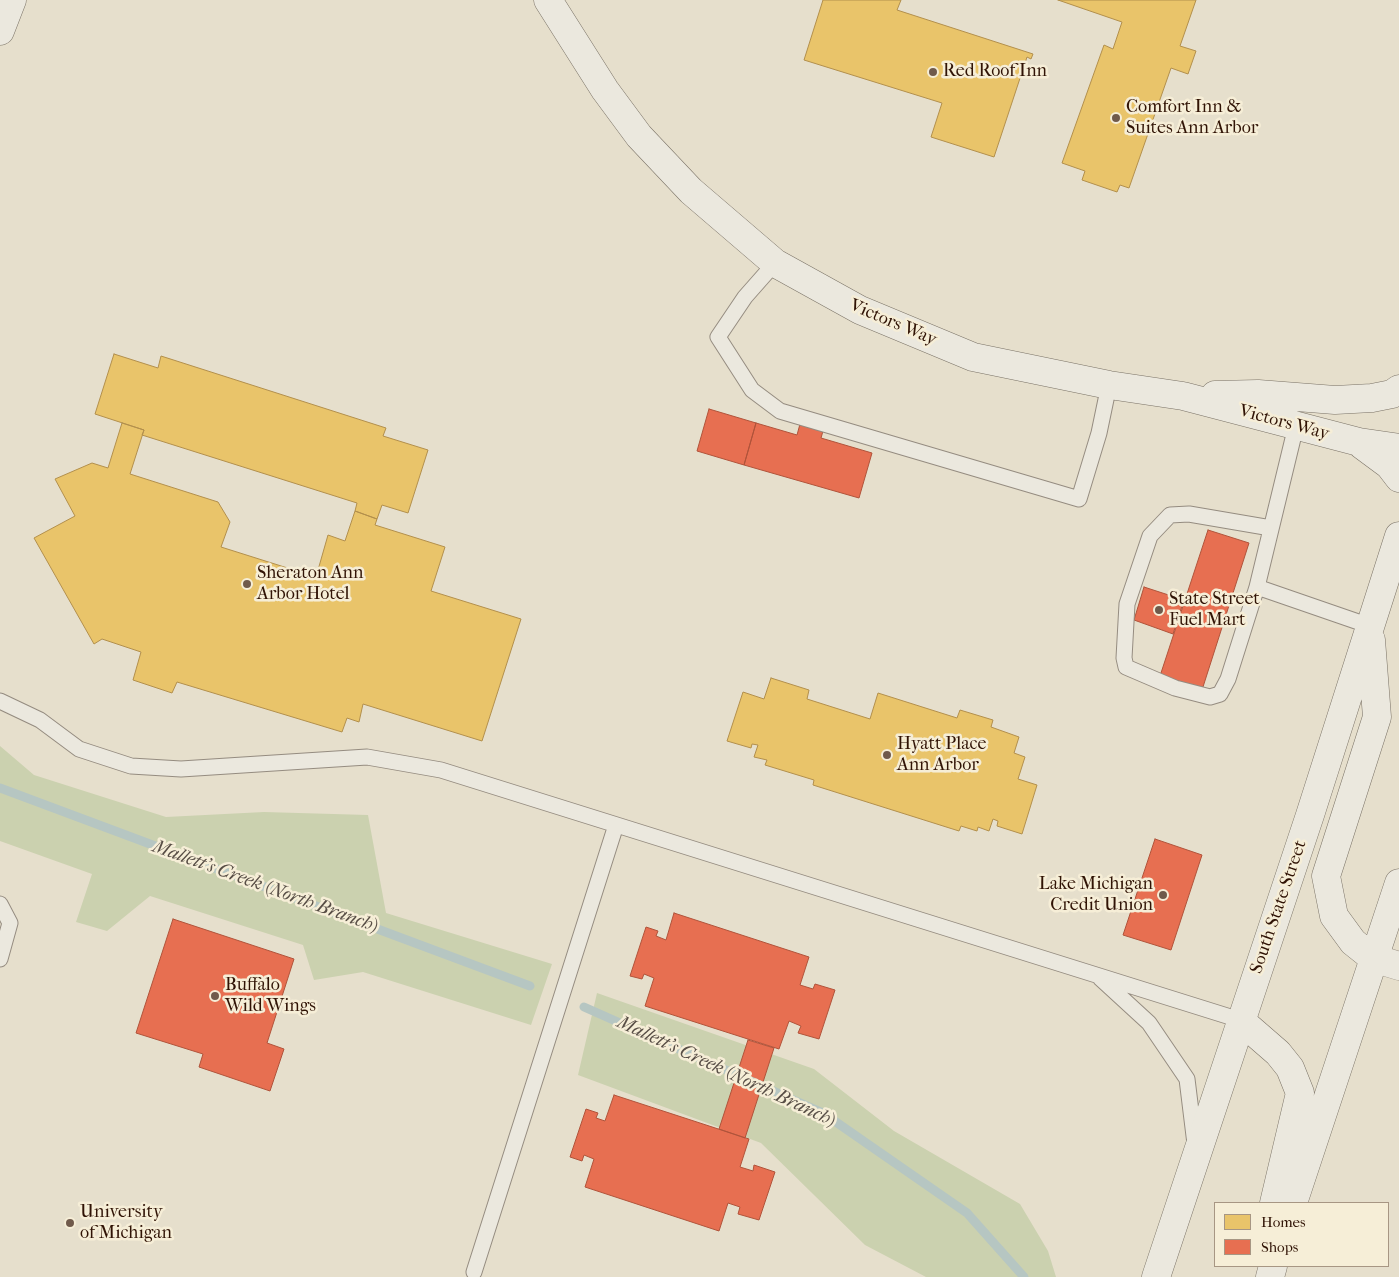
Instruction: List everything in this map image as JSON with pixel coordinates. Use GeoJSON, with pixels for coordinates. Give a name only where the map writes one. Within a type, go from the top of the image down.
{"type":"FeatureCollection","features":[{"type":"Feature","properties":{"kind":"main road"},"geometry":{"type":"LineString","coordinates":[[0,30],[12,0]]}},
{"type":"Feature","properties":{"kind":"main road","name":"Victors Way"},"geometry":{"type":"LineString","coordinates":[[548,0],[605,90],[639,136],[692,192],[775,263],[860,310],[973,357],[1109,385],[1183,396],[1359,442],[1399,448]]}},
{"type":"Feature","properties":{"kind":"main road"},"geometry":{"type":"LineString","coordinates":[[1183,396],[1258,394],[1334,400],[1372,398],[1392,394],[1399,389]]}},
{"type":"Feature","properties":{"kind":"main road"},"geometry":{"type":"LineString","coordinates":[[1359,442],[1389,465],[1399,478]]}},
{"type":"Feature","properties":{"kind":"main road","name":"South State Street"},"geometry":{"type":"LineString","coordinates":[[1156,1277],[1240,1020],[1310,815],[1398,540]]}},
{"type":"Feature","properties":{"kind":"main road"},"geometry":{"type":"LineString","coordinates":[[1370,626],[1376,717],[1326,876],[1334,916],[1352,942],[1373,958],[1399,966]]}},
{"type":"Feature","properties":{"kind":"main road"},"geometry":{"type":"LineString","coordinates":[[1293,1202],[1399,883]]}},
{"type":"Feature","properties":{"kind":"main road"},"geometry":{"type":"LineString","coordinates":[[1240,1020],[1278,1052],[1290,1068],[1300,1093],[1274,1202]]}},
{"type":"Feature","properties":{"kind":"lane"},"geometry":{"type":"LineString","coordinates":[[775,263],[745,297],[718,337],[752,390],[780,410],[1080,499],[1099,433],[1109,385]]}},
{"type":"Feature","properties":{"kind":"lane"},"geometry":{"type":"LineString","coordinates":[[1271,528],[1189,514],[1170,515],[1150,536],[1127,604],[1124,658],[1126,667],[1175,688],[1210,697],[1220,694],[1228,678],[1257,588],[1296,426]]}},
{"type":"Feature","properties":{"kind":"lane"},"geometry":{"type":"LineString","coordinates":[[1257,588],[1370,626]]}},
{"type":"Feature","properties":{"kind":"lane"},"geometry":{"type":"LineString","coordinates":[[0,701],[40,720],[78,749],[131,766],[181,769],[367,758],[441,770],[1240,1020]]}},
{"type":"Feature","properties":{"kind":"lane"},"geometry":{"type":"LineString","coordinates":[[474,1272],[616,825]]}},
{"type":"Feature","properties":{"kind":"lane"},"geometry":{"type":"LineString","coordinates":[[0,904],[10,923],[0,959]]}},
{"type":"Feature","properties":{"kind":"lane"},"geometry":{"type":"LineString","coordinates":[[1095,974],[1149,1023],[1187,1079],[1196,1157]]}},
{"type":"Feature","properties":{"kind":"green space"},"geometry":{"type":"Polygon","coordinates":[[[0,746],[34,775],[166,817],[264,812],[368,815],[386,913],[552,964],[531,1025],[363,972],[314,980],[303,945],[150,896],[107,931],[76,922],[92,874],[0,841],[0,746]]]}},
{"type":"Feature","properties":{"kind":"green space"},"geometry":{"type":"Polygon","coordinates":[[[597,993],[814,1069],[894,1131],[1020,1204],[1048,1251],[1056,1277],[926,1277],[865,1245],[761,1143],[578,1075],[597,993]]]}},
{"type":"Feature","properties":{"kind":"building: Homes","name":"Red Roof Inn"},"geometry":{"type":"Polygon","coordinates":[[[823,0],[901,0],[897,10],[1033,54],[1031,59],[1027,57],[994,157],[931,137],[942,103],[804,60],[823,0]]]}},
{"type":"Feature","properties":{"kind":"building: Homes","name":"Comfort Inn & Suites Ann Arbor"},"geometry":{"type":"Polygon","coordinates":[[[1058,0],[1196,0],[1180,46],[1196,51],[1188,74],[1171,68],[1129,188],[1120,185],[1117,192],[1082,180],[1085,171],[1062,163],[1104,45],[1113,49],[1122,22],[1058,0]]]}},
{"type":"Feature","properties":{"kind":"building: Homes"},"geometry":{"type":"Polygon","coordinates":[[[114,354],[158,368],[161,356],[386,428],[383,436],[428,450],[408,513],[382,505],[377,519],[355,511],[357,503],[142,435],[144,430],[95,414],[114,354]]]}},
{"type":"Feature","properties":{"kind":"building: Homes","name":"Sheraton Ann Arbor Hotel"},"geometry":{"type":"Polygon","coordinates":[[[122,423],[144,430],[130,474],[218,502],[230,522],[221,547],[316,577],[328,535],[345,541],[355,511],[377,519],[375,525],[445,547],[431,591],[521,619],[482,741],[363,704],[359,722],[347,718],[342,732],[177,682],[172,693],[133,680],[141,652],[102,639],[94,644],[34,538],[75,516],[55,479],[92,463],[108,468],[122,423]]]}},
{"type":"Feature","properties":{"kind":"building: Homes","name":"Hyatt Place Ann Arbor"},"geometry":{"type":"Polygon","coordinates":[[[771,678],[809,690],[807,699],[870,719],[878,693],[957,718],[960,710],[993,720],[991,727],[1019,737],[1014,753],[1025,757],[1018,779],[1037,785],[1022,834],[997,826],[998,821],[993,819],[989,831],[978,827],[977,831],[961,826],[959,831],[813,785],[814,780],[765,765],[767,760],[754,757],[758,745],[752,744],[751,748],[727,741],[743,692],[764,699],[771,678]]]}},
{"type":"Feature","properties":{"kind":"building: Shops"},"geometry":{"type":"Polygon","coordinates":[[[709,409],[756,423],[744,465],[697,451],[709,409]]]}},
{"type":"Feature","properties":{"kind":"building: Shops"},"geometry":{"type":"Polygon","coordinates":[[[756,423],[797,435],[800,424],[823,431],[821,438],[872,453],[859,498],[744,465],[756,423]]]}},
{"type":"Feature","properties":{"kind":"building: Shops"},"geometry":{"type":"Polygon","coordinates":[[[1208,530],[1249,543],[1202,690],[1160,676],[1208,530]]]}},
{"type":"Feature","properties":{"kind":"building: Shops","name":"State Street Fuel Mart"},"geometry":{"type":"Polygon","coordinates":[[[1144,587],[1184,600],[1173,634],[1134,620],[1144,587]]]}},
{"type":"Feature","properties":{"kind":"building: Shops","name":"Lake Michigan Credit Union"},"geometry":{"type":"Polygon","coordinates":[[[1155,839],[1202,855],[1171,950],[1123,935],[1155,839]]]}},
{"type":"Feature","properties":{"kind":"building: Shops"},"geometry":{"type":"Polygon","coordinates":[[[674,913],[809,957],[800,985],[813,989],[815,984],[835,990],[819,1039],[798,1033],[801,1026],[789,1021],[779,1049],[645,1006],[654,978],[644,974],[642,979],[630,976],[646,927],[658,931],[656,936],[666,940],[674,913]]]}},
{"type":"Feature","properties":{"kind":"building: Shops","name":"Buffalo Wild Wings"},"geometry":{"type":"Polygon","coordinates":[[[173,919],[294,959],[267,1043],[284,1049],[270,1091],[199,1067],[203,1054],[136,1033],[173,919]]]}},
{"type":"Feature","properties":{"kind":"building: Shops"},"geometry":{"type":"Polygon","coordinates":[[[748,1040],[774,1048],[745,1138],[719,1129],[748,1040]]]}},
{"type":"Feature","properties":{"kind":"building: Shops"},"geometry":{"type":"Polygon","coordinates":[[[614,1095],[749,1139],[740,1167],[753,1171],[754,1165],[775,1172],[759,1220],[738,1214],[740,1207],[728,1203],[719,1231],[585,1187],[594,1159],[584,1155],[582,1161],[570,1157],[586,1109],[598,1113],[596,1118],[605,1121],[614,1095]]]}},
{"type":"Feature","properties":{"kind":"waterway","name":"Mallett's Creek (North Branch)"},"geometry":{"type":"LineString","coordinates":[[0,788],[530,986]]}},
{"type":"Feature","properties":{"kind":"waterway","name":"Mallett's Creek (North Branch)"},"geometry":{"type":"LineString","coordinates":[[584,1007],[823,1113],[967,1213],[1024,1277]]}},
{"type":"Feature","properties":{"kind":"place","name":"Red Roof Inn"},"geometry":{"type":"Point","coordinates":[933,72]}},
{"type":"Feature","properties":{"kind":"place","name":"Comfort Inn & Suites Ann Arbor"},"geometry":{"type":"Point","coordinates":[1116,118]}},
{"type":"Feature","properties":{"kind":"place","name":"Sheraton Ann Arbor Hotel"},"geometry":{"type":"Point","coordinates":[247,584]}},
{"type":"Feature","properties":{"kind":"place","name":"State Street Fuel Mart"},"geometry":{"type":"Point","coordinates":[1159,610]}},
{"type":"Feature","properties":{"kind":"place","name":"Hyatt Place Ann Arbor"},"geometry":{"type":"Point","coordinates":[887,755]}},
{"type":"Feature","properties":{"kind":"place","name":"Lake Michigan Credit Union"},"geometry":{"type":"Point","coordinates":[1163,895]}},
{"type":"Feature","properties":{"kind":"place","name":"Buffalo Wild Wings"},"geometry":{"type":"Point","coordinates":[215,996]}},
{"type":"Feature","properties":{"kind":"place","name":"University of Michigan"},"geometry":{"type":"Point","coordinates":[70,1223]}}]}
